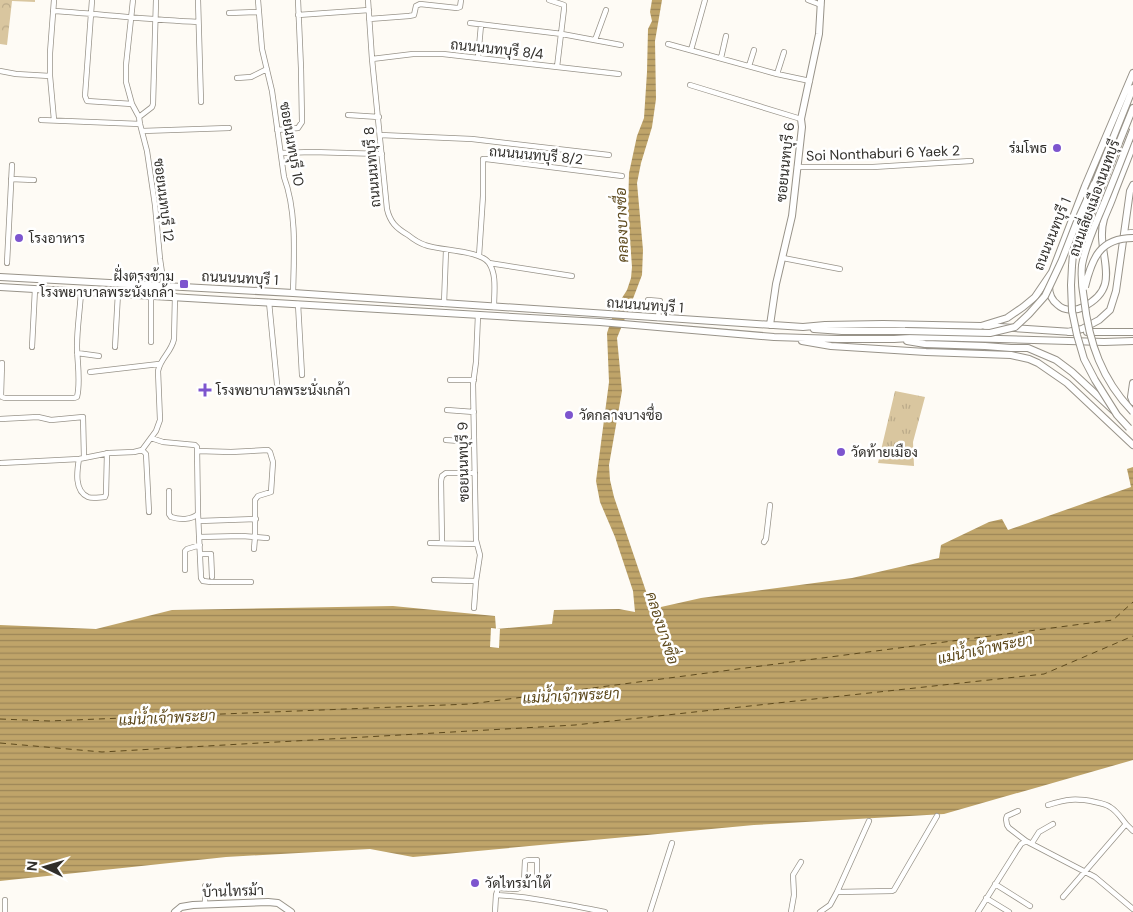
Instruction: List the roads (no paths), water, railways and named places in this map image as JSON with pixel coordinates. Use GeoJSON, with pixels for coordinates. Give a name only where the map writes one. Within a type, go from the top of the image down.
{"type":"FeatureCollection","features":[{"type":"Feature","properties":{"kind":"main road","name":"ซอยนนทบุรี 6"},"geometry":{"type":"LineString","coordinates":[[770,325],[776,284],[792,216],[802,127],[801,119],[819,34],[821,2]]}},
{"type":"Feature","properties":{"kind":"main road","name":"ถนนนนทบุรี 1"},"geometry":{"type":"LineString","coordinates":[[0,277],[293,293],[802,328],[825,325],[883,324],[981,326],[1007,318],[1023,307],[1035,297],[1052,272],[1085,186],[1133,73]]}},
{"type":"Feature","properties":{"kind":"main road"},"geometry":{"type":"LineString","coordinates":[[1117,415],[1084,359],[1072,312],[1071,285],[1074,242],[1079,224],[1133,88]]}},
{"type":"Feature","properties":{"kind":"main road","name":"ถนนเลี่ยงเมืองนนทบุรี"},"geometry":{"type":"LineString","coordinates":[[1072,266],[1086,225],[1133,108]]}},
{"type":"Feature","properties":{"kind":"main road","name":"ถนนเลี่ยงเมืองนนทบุรี"},"geometry":{"type":"LineString","coordinates":[[1133,130],[1093,229],[1082,265],[1083,295],[1089,333],[1095,352],[1106,375],[1133,412]]}},
{"type":"Feature","properties":{"kind":"main road"},"geometry":{"type":"LineString","coordinates":[[1052,272],[1049,293],[1059,307],[1069,310],[1080,309],[1093,302],[1104,290],[1107,273],[1103,247],[1104,220],[1133,145]]}},
{"type":"Feature","properties":{"kind":"main road"},"geometry":{"type":"LineString","coordinates":[[802,328],[842,331],[990,333],[1015,327],[1045,296],[1094,184]]}},
{"type":"Feature","properties":{"kind":"main road"},"geometry":{"type":"LineString","coordinates":[[1068,332],[1082,329],[1098,320],[1110,310],[1116,291],[1130,191],[1133,186]]}},
{"type":"Feature","properties":{"kind":"main road"},"geometry":{"type":"LineString","coordinates":[[1083,295],[1092,262],[1101,249],[1114,240],[1133,238]]}},
{"type":"Feature","properties":{"kind":"main road","name":"ถนนนนทบุรี 1"},"geometry":{"type":"LineString","coordinates":[[0,287],[600,322],[774,337],[894,339],[926,337],[1104,342],[1133,341]]}},
{"type":"Feature","properties":{"kind":"main road"},"geometry":{"type":"LineString","coordinates":[[981,326],[1068,332],[1133,332]]}},
{"type":"Feature","properties":{"kind":"main road"},"geometry":{"type":"LineString","coordinates":[[774,337],[831,346],[1011,355],[1029,359],[1067,383],[1133,444]]}},
{"type":"Feature","properties":{"kind":"main road"},"geometry":{"type":"LineString","coordinates":[[894,339],[925,344],[1028,348],[1056,360],[1072,372],[1133,432]]}},
{"type":"Feature","properties":{"kind":"main road"},"geometry":{"type":"LineString","coordinates":[[1133,383],[1131,397],[1133,402]]}},
{"type":"Feature","properties":{"kind":"main road","name":"บ้านไทรม้า"},"geometry":{"type":"LineString","coordinates":[[175,912],[181,907],[193,905],[268,902],[278,903],[291,912]]}},
{"type":"Feature","properties":{"kind":"street"},"geometry":{"type":"LineString","coordinates":[[54,0],[50,53],[54,120]]}},
{"type":"Feature","properties":{"kind":"street"},"geometry":{"type":"LineString","coordinates":[[92,0],[86,99],[88,101],[132,104]]}},
{"type":"Feature","properties":{"kind":"street"},"geometry":{"type":"LineString","coordinates":[[133,0],[126,82],[132,104],[140,117],[153,104],[156,0]]}},
{"type":"Feature","properties":{"kind":"street"},"geometry":{"type":"LineString","coordinates":[[198,0],[200,102]]}},
{"type":"Feature","properties":{"kind":"street","name":"ซอยนนทบุรี 10"},"geometry":{"type":"LineString","coordinates":[[258,0],[262,49],[272,91],[284,177],[291,201],[294,255],[293,293]]}},
{"type":"Feature","properties":{"kind":"street"},"geometry":{"type":"LineString","coordinates":[[278,130],[298,128],[302,122],[298,0]]}},
{"type":"Feature","properties":{"kind":"street","name":"ถนนนนทบุรี 8"},"geometry":{"type":"LineString","coordinates":[[368,0],[387,209],[392,222],[398,229],[425,245],[479,256],[489,262],[572,276]]}},
{"type":"Feature","properties":{"kind":"street"},"geometry":{"type":"LineString","coordinates":[[428,6],[431,0]]}},
{"type":"Feature","properties":{"kind":"street"},"geometry":{"type":"LineString","coordinates":[[369,19],[414,15],[418,5],[456,8],[460,7],[461,0]]}},
{"type":"Feature","properties":{"kind":"street"},"geometry":{"type":"LineString","coordinates":[[549,0],[564,4],[557,67]]}},
{"type":"Feature","properties":{"kind":"street"},"geometry":{"type":"LineString","coordinates":[[691,50],[704,0]]}},
{"type":"Feature","properties":{"kind":"street"},"geometry":{"type":"LineString","coordinates":[[808,0],[821,2]]}},
{"type":"Feature","properties":{"kind":"street"},"geometry":{"type":"LineString","coordinates":[[298,15],[369,10]]}},
{"type":"Feature","properties":{"kind":"street"},"geometry":{"type":"LineString","coordinates":[[595,40],[606,10]]}},
{"type":"Feature","properties":{"kind":"street"},"geometry":{"type":"LineString","coordinates":[[53,11],[198,22]]}},
{"type":"Feature","properties":{"kind":"street"},"geometry":{"type":"LineString","coordinates":[[229,13],[259,12]]}},
{"type":"Feature","properties":{"kind":"street"},"geometry":{"type":"LineString","coordinates":[[470,24],[562,34],[621,45]]}},
{"type":"Feature","properties":{"kind":"street"},"geometry":{"type":"LineString","coordinates":[[478,58],[481,25]]}},
{"type":"Feature","properties":{"kind":"street"},"geometry":{"type":"LineString","coordinates":[[721,58],[726,36]]}},
{"type":"Feature","properties":{"kind":"street"},"geometry":{"type":"LineString","coordinates":[[668,44],[777,74],[810,81]]}},
{"type":"Feature","properties":{"kind":"street"},"geometry":{"type":"LineString","coordinates":[[749,66],[754,50]]}},
{"type":"Feature","properties":{"kind":"street"},"geometry":{"type":"LineString","coordinates":[[777,74],[784,52]]}},
{"type":"Feature","properties":{"kind":"street","name":"ถนนนนทบุรี 8/4"},"geometry":{"type":"LineString","coordinates":[[372,59],[413,54],[443,54],[619,74]]}},
{"type":"Feature","properties":{"kind":"street"},"geometry":{"type":"LineString","coordinates":[[238,78],[251,77],[267,69]]}},
{"type":"Feature","properties":{"kind":"street"},"geometry":{"type":"LineString","coordinates":[[0,71],[50,76]]}},
{"type":"Feature","properties":{"kind":"street"},"geometry":{"type":"LineString","coordinates":[[690,85],[801,119]]}},
{"type":"Feature","properties":{"kind":"street"},"geometry":{"type":"LineString","coordinates":[[348,115],[379,117]]}},
{"type":"Feature","properties":{"kind":"street","name":"ซอยนนทบุรี 12"},"geometry":{"type":"LineString","coordinates":[[140,117],[155,205],[164,286]]}},
{"type":"Feature","properties":{"kind":"street"},"geometry":{"type":"LineString","coordinates":[[41,120],[140,124]]}},
{"type":"Feature","properties":{"kind":"street"},"geometry":{"type":"LineString","coordinates":[[142,131],[229,128]]}},
{"type":"Feature","properties":{"kind":"street"},"geometry":{"type":"LineString","coordinates":[[380,135],[472,139],[609,154]]}},
{"type":"Feature","properties":{"kind":"street"},"geometry":{"type":"LineString","coordinates":[[281,153],[382,154]]}},
{"type":"Feature","properties":{"kind":"street","name":"ถนนนนทบุรี 8/2"},"geometry":{"type":"LineString","coordinates":[[479,256],[483,196],[483,159],[622,176]]}},
{"type":"Feature","properties":{"kind":"street","name":"Soi Nonthaburi 6 Yaek 2"},"geometry":{"type":"LineString","coordinates":[[796,167],[873,167],[971,161]]}},
{"type":"Feature","properties":{"kind":"street"},"geometry":{"type":"LineString","coordinates":[[7,263],[12,165]]}},
{"type":"Feature","properties":{"kind":"street"},"geometry":{"type":"LineString","coordinates":[[11,179],[34,180]]}},
{"type":"Feature","properties":{"kind":"street"},"geometry":{"type":"LineString","coordinates":[[1124,232],[1133,232]]}},
{"type":"Feature","properties":{"kind":"street"},"geometry":{"type":"LineString","coordinates":[[444,304],[446,250]]}},
{"type":"Feature","properties":{"kind":"street"},"geometry":{"type":"LineString","coordinates":[[783,258],[840,269]]}},
{"type":"Feature","properties":{"kind":"street"},"geometry":{"type":"LineString","coordinates":[[489,262],[494,276],[494,307]]}},
{"type":"Feature","properties":{"kind":"street"},"geometry":{"type":"LineString","coordinates":[[32,347],[35,289]]}},
{"type":"Feature","properties":{"kind":"street"},"geometry":{"type":"LineString","coordinates":[[2,363],[2,397],[76,397],[78,383],[77,353],[82,292]]}},
{"type":"Feature","properties":{"kind":"street"},"geometry":{"type":"LineString","coordinates":[[115,347],[118,293]]}},
{"type":"Feature","properties":{"kind":"street"},"geometry":{"type":"LineString","coordinates":[[151,295],[152,342]]}},
{"type":"Feature","properties":{"kind":"street"},"geometry":{"type":"LineString","coordinates":[[1,463],[78,459],[107,453],[142,450],[156,431],[160,420],[158,371],[159,364],[170,350],[174,339],[175,296]]}},
{"type":"Feature","properties":{"kind":"street"},"geometry":{"type":"LineString","coordinates":[[648,300],[660,301],[658,318]]}},
{"type":"Feature","properties":{"kind":"street"},"geometry":{"type":"LineString","coordinates":[[269,302],[277,384]]}},
{"type":"Feature","properties":{"kind":"street"},"geometry":{"type":"LineString","coordinates":[[298,304],[302,375]]}},
{"type":"Feature","properties":{"kind":"street","name":"ซอยนนทบุรี 9"},"geometry":{"type":"LineString","coordinates":[[474,608],[480,555],[476,540],[474,442],[474,380],[478,315]]}},
{"type":"Feature","properties":{"kind":"street"},"geometry":{"type":"LineString","coordinates":[[77,353],[99,356]]}},
{"type":"Feature","properties":{"kind":"street"},"geometry":{"type":"LineString","coordinates":[[90,372],[159,364]]}},
{"type":"Feature","properties":{"kind":"street"},"geometry":{"type":"LineString","coordinates":[[450,380],[474,380]]}},
{"type":"Feature","properties":{"kind":"street"},"geometry":{"type":"LineString","coordinates":[[447,410],[474,412]]}},
{"type":"Feature","properties":{"kind":"street"},"geometry":{"type":"LineString","coordinates":[[0,419],[38,417],[51,420],[83,417],[84,458]]}},
{"type":"Feature","properties":{"kind":"street"},"geometry":{"type":"LineString","coordinates":[[151,438],[163,442],[195,445],[197,447],[198,514],[201,578],[203,581],[251,582]]}},
{"type":"Feature","properties":{"kind":"street"},"geometry":{"type":"LineString","coordinates":[[446,440],[474,442]]}},
{"type":"Feature","properties":{"kind":"street"},"geometry":{"type":"LineString","coordinates":[[142,450],[146,454],[148,512]]}},
{"type":"Feature","properties":{"kind":"street"},"geometry":{"type":"LineString","coordinates":[[198,451],[268,450],[270,452],[272,462],[271,489],[270,492],[258,496],[255,500],[254,549]]}},
{"type":"Feature","properties":{"kind":"street"},"geometry":{"type":"LineString","coordinates":[[78,459],[78,485],[81,492],[88,497],[105,497],[107,453]]}},
{"type":"Feature","properties":{"kind":"street"},"geometry":{"type":"LineString","coordinates":[[442,543],[442,476],[446,473],[475,473]]}},
{"type":"Feature","properties":{"kind":"street"},"geometry":{"type":"LineString","coordinates":[[168,491],[169,514],[171,517],[192,519],[198,514]]}},
{"type":"Feature","properties":{"kind":"street"},"geometry":{"type":"LineString","coordinates":[[764,542],[770,505]]}},
{"type":"Feature","properties":{"kind":"street"},"geometry":{"type":"LineString","coordinates":[[199,521],[256,519]]}},
{"type":"Feature","properties":{"kind":"street"},"geometry":{"type":"LineString","coordinates":[[200,537],[242,536],[267,538]]}},
{"type":"Feature","properties":{"kind":"street"},"geometry":{"type":"LineString","coordinates":[[430,543],[477,544]]}},
{"type":"Feature","properties":{"kind":"street"},"geometry":{"type":"LineString","coordinates":[[185,570],[185,551],[200,545]]}},
{"type":"Feature","properties":{"kind":"street"},"geometry":{"type":"LineString","coordinates":[[200,554],[211,554],[212,577]]}},
{"type":"Feature","properties":{"kind":"street"},"geometry":{"type":"LineString","coordinates":[[434,580],[476,581]]}},
{"type":"Feature","properties":{"kind":"street"},"geometry":{"type":"LineString","coordinates":[[1048,805],[1072,798],[1109,806],[1133,831]]}},
{"type":"Feature","properties":{"kind":"street"},"geometry":{"type":"LineString","coordinates":[[1018,811],[1006,819],[1009,828],[1026,841],[1095,877],[1133,909]]}},
{"type":"Feature","properties":{"kind":"street"},"geometry":{"type":"LineString","coordinates":[[837,892],[894,890],[937,816]]}},
{"type":"Feature","properties":{"kind":"street"},"geometry":{"type":"LineString","coordinates":[[820,912],[830,905],[837,892],[869,821]]}},
{"type":"Feature","properties":{"kind":"street"},"geometry":{"type":"LineString","coordinates":[[1032,843],[1039,832],[1053,824]]}},
{"type":"Feature","properties":{"kind":"street"},"geometry":{"type":"LineString","coordinates":[[1063,897],[1126,824]]}},
{"type":"Feature","properties":{"kind":"street"},"geometry":{"type":"LineString","coordinates":[[978,912],[1021,844],[1026,841]]}},
{"type":"Feature","properties":{"kind":"street"},"geometry":{"type":"LineString","coordinates":[[650,912],[672,843]]}},
{"type":"Feature","properties":{"kind":"street"},"geometry":{"type":"LineString","coordinates":[[495,912],[498,888],[517,889],[522,886],[524,882],[525,861],[537,860],[537,881],[524,882]]}},
{"type":"Feature","properties":{"kind":"street"},"geometry":{"type":"LineString","coordinates":[[792,912],[794,894],[793,875],[801,862]]}},
{"type":"Feature","properties":{"kind":"street"},"geometry":{"type":"LineString","coordinates":[[995,884],[1030,906]]}},
{"type":"Feature","properties":{"kind":"street"},"geometry":{"type":"LineString","coordinates":[[205,886],[205,904]]}},
{"type":"Feature","properties":{"kind":"street"},"geometry":{"type":"LineString","coordinates":[[498,895],[605,912]]}},
{"type":"Feature","properties":{"kind":"street"},"geometry":{"type":"LineString","coordinates":[[986,898],[1009,912]]}},
{"type":"Feature","properties":{"kind":"street"},"geometry":{"type":"LineString","coordinates":[[5,900],[5,912]]}},
{"type":"Feature","properties":{"kind":"water"},"geometry":{"type":"Polygon","coordinates":[[[652,0],[662,0],[655,41],[656,99],[652,127],[637,183],[643,250],[642,275],[617,338],[622,391],[609,465],[614,497],[652,609],[701,598],[852,578],[939,558],[941,545],[989,522],[1002,519],[1008,530],[1131,487],[1127,469],[1133,467],[1133,760],[944,814],[754,825],[413,857],[370,849],[226,857],[0,881],[0,625],[96,629],[172,610],[393,606],[495,616],[496,629],[552,624],[554,610],[619,609],[635,612],[633,591],[615,537],[600,502],[596,481],[609,382],[607,333],[615,309],[627,290],[631,278],[628,211],[629,173],[637,136],[644,118],[648,29],[652,21],[650,12],[652,0]]]}},
{"type":"Feature","properties":{"kind":"place","name":"ร่มโพธ"},"geometry":{"type":"Point","coordinates":[1057,148]}},
{"type":"Feature","properties":{"kind":"place","name":"โรงอาหาร"},"geometry":{"type":"Point","coordinates":[19,238]}},
{"type":"Feature","properties":{"kind":"place","name":"ฝั่งตรงข้าม โรงพยาบาลพระนั่งเกล้า"},"geometry":{"type":"Point","coordinates":[184,284]}},
{"type":"Feature","properties":{"kind":"place","name":"โรงพยาบาลพระนั่งเกล้า"},"geometry":{"type":"Point","coordinates":[205,390]}},
{"type":"Feature","properties":{"kind":"place","name":"วัดกลางบางซื่อ"},"geometry":{"type":"Point","coordinates":[569,415]}},
{"type":"Feature","properties":{"kind":"place","name":"วัดท้ายเมือง"},"geometry":{"type":"Point","coordinates":[841,452]}},
{"type":"Feature","properties":{"kind":"place","name":"วัดไทรม้าใต้"},"geometry":{"type":"Point","coordinates":[475,883]}},
{"type":"Feature","properties":{"kind":"water label","name":"คลองบางซื่อ"},"geometry":{"type":"Point","coordinates":[622,225]}},
{"type":"Feature","properties":{"kind":"water label","name":"คลองบางซื่อ"},"geometry":{"type":"Point","coordinates":[662,628]}},
{"type":"Feature","properties":{"kind":"water label","name":"แม่น้ำเจ้าพระยา"},"geometry":{"type":"Point","coordinates":[985,649]}},
{"type":"Feature","properties":{"kind":"water label","name":"แม่น้ำเจ้าพระยา"},"geometry":{"type":"Point","coordinates":[571,696]}},
{"type":"Feature","properties":{"kind":"water label","name":"แม่น้ำเจ้าพระยา"},"geometry":{"type":"Point","coordinates":[167,718]}}]}
